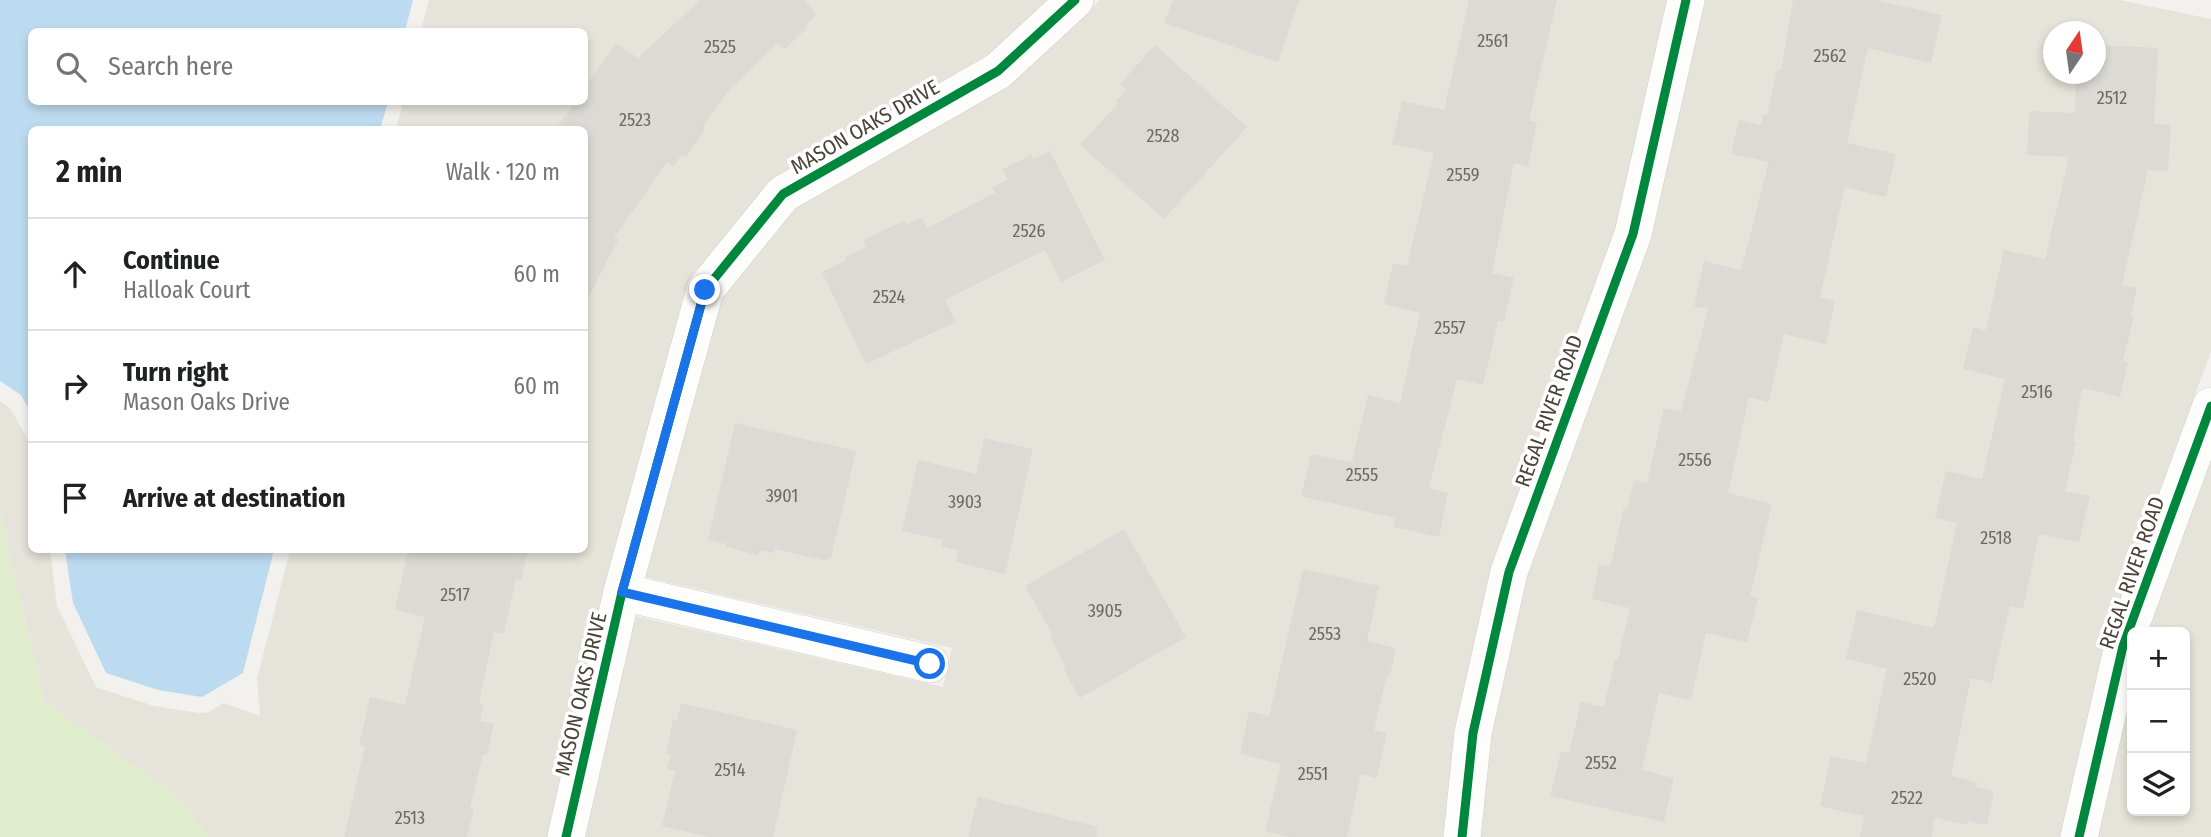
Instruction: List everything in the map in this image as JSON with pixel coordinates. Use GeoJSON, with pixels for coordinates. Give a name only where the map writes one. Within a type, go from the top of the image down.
{"type":"FeatureCollection","features":[{"type":"Feature","properties":{"kind":"street","name":"MASON OAKS DRIVE"},"geometry":{"type":"LineString","coordinates":[[566,837],[622,592],[705,290],[783,194],[998,71],[1075,0]]}},
{"type":"Feature","properties":{"kind":"street","name":"REGAL RIVER ROAD"},"geometry":{"type":"LineString","coordinates":[[1462,837],[1473,733],[1508,572],[1633,234],[1686,0]]}},
{"type":"Feature","properties":{"kind":"street","name":"REGAL RIVER ROAD"},"geometry":{"type":"LineString","coordinates":[[2079,837],[2123,646],[2211,407]]}},
{"type":"Feature","properties":{"kind":"street"},"geometry":{"type":"LineString","coordinates":[[622,592],[930,664]]}},
{"type":"Feature","properties":{"kind":"shaded area"},"geometry":{"type":"Polygon","coordinates":[[[429,0],[1047,0],[989,54],[776,176],[692,277],[609,569],[548,837],[209,837],[176,796],[44,701],[0,513],[0,401],[10,408],[28,440],[28,553],[50,553],[57,606],[96,687],[154,706],[200,713],[209,712],[224,703],[260,716],[257,679],[289,553],[588,553],[588,126],[397,126],[402,105],[588,105],[588,28],[422,28],[429,0]]]}},
{"type":"Feature","properties":{"kind":"shaded area"},"geometry":{"type":"Polygon","coordinates":[[[1100,0],[1668,0],[1616,228],[1492,565],[1456,729],[1444,837],[584,837],[635,616],[943,687],[952,648],[645,577],[721,299],[794,210],[1005,88],[1100,0]]]}},
{"type":"Feature","properties":{"kind":"shaded area"},"geometry":{"type":"Polygon","coordinates":[[[1705,0],[2120,0],[2211,19],[2211,351],[2106,639],[2061,837],[1480,837],[1491,735],[1526,577],[1650,238],[1705,0]]]}},
{"type":"Feature","properties":{"kind":"shaded area"},"geometry":{"type":"Polygon","coordinates":[[[2211,458],[2211,837],[2097,837],[2127,706],[2127,816],[2190,816],[2190,627],[2149,627],[2211,458]]]}},
{"type":"Feature","properties":{"kind":"green space"},"geometry":{"type":"Polygon","coordinates":[[[0,513],[44,701],[176,796],[209,837],[0,837],[0,513]]]}},
{"type":"Feature","properties":{"kind":"water"},"geometry":{"type":"Polygon","coordinates":[[[0,0],[413,0],[406,28],[28,28],[28,105],[387,105],[381,126],[28,126],[28,408],[21,395],[0,381],[0,0]]]}},
{"type":"Feature","properties":{"kind":"water"},"geometry":{"type":"Polygon","coordinates":[[[65,553],[273,553],[243,673],[202,697],[158,690],[106,673],[73,603],[65,553]]]}},
{"type":"Feature","properties":{"kind":"building"},"geometry":{"type":"Polygon","coordinates":[[[700,0],[804,0],[817,14],[784,50],[778,43],[729,90],[686,157],[682,154],[673,167],[667,162],[614,238],[618,240],[588,298],[588,126],[558,126],[573,105],[588,105],[588,82],[616,43],[638,58],[700,0]]]}},
{"type":"Feature","properties":{"kind":"building"},"geometry":{"type":"Polygon","coordinates":[[[1173,0],[1299,0],[1278,62],[1164,23],[1173,0]]]}},
{"type":"Feature","properties":{"kind":"building"},"geometry":{"type":"Polygon","coordinates":[[[1469,0],[1557,0],[1529,120],[1537,122],[1528,166],[1514,163],[1492,273],[1514,278],[1504,322],[1498,321],[1483,385],[1457,379],[1429,488],[1448,493],[1439,537],[1393,527],[1395,518],[1301,496],[1311,454],[1352,462],[1368,395],[1400,403],[1420,313],[1384,304],[1393,263],[1407,266],[1434,153],[1392,144],[1402,101],[1444,110],[1469,0]]]}},
{"type":"Feature","properties":{"kind":"building"},"geometry":{"type":"Polygon","coordinates":[[[1793,0],[1875,0],[1942,15],[1931,63],[1868,48],[1847,143],[1896,154],[1886,197],[1845,187],[1820,297],[1835,301],[1826,344],[1784,334],[1769,402],[1749,397],[1728,493],[1772,504],[1750,596],[1758,598],[1747,642],[1706,633],[1691,700],[1659,693],[1642,770],[1674,778],[1664,822],[1550,796],[1561,751],[1569,753],[1581,702],[1604,707],[1615,659],[1618,659],[1630,608],[1592,599],[1599,565],[1610,567],[1624,507],[1627,508],[1634,480],[1647,483],[1664,408],[1681,411],[1708,309],[1694,306],[1704,261],[1741,270],[1769,162],[1731,154],[1739,120],[1761,125],[1763,114],[1767,115],[1777,70],[1781,70],[1793,0]]]}},
{"type":"Feature","properties":{"kind":"building"},"geometry":{"type":"Polygon","coordinates":[[[1155,45],[1247,127],[1164,219],[1080,145],[1118,103],[1116,101],[1126,89],[1120,84],[1155,45]]]}},
{"type":"Feature","properties":{"kind":"building"},"geometry":{"type":"Polygon","coordinates":[[[2106,45],[2158,48],[2154,124],[2171,125],[2168,171],[2148,170],[2122,285],[2137,288],[2131,316],[2134,317],[2123,361],[2128,362],[2120,397],[2082,388],[2073,442],[2076,442],[2065,491],[2090,496],[2079,542],[2039,534],[2023,609],[2010,606],[1992,683],[1971,678],[1951,776],[1977,782],[1976,787],[1994,791],[1987,825],[1968,821],[1967,825],[1935,818],[1931,837],[1860,837],[1864,816],[1820,806],[1831,756],[1866,763],[1887,669],[1846,659],[1857,610],[1934,628],[1957,523],[1935,518],[1946,471],[1982,479],[2005,379],[1963,369],[1973,327],[1986,330],[2004,250],[2045,259],[2069,157],[2027,155],[2029,111],[2075,113],[2076,84],[2106,84],[2106,45]]]}},
{"type":"Feature","properties":{"kind":"building"},"geometry":{"type":"Polygon","coordinates":[[[1050,151],[1105,260],[1061,282],[1045,250],[945,300],[956,322],[866,364],[822,272],[866,247],[863,240],[904,221],[906,225],[922,217],[927,228],[995,193],[992,187],[1008,180],[1003,169],[1031,155],[1033,159],[1050,151]]]}},
{"type":"Feature","properties":{"kind":"building"},"geometry":{"type":"Polygon","coordinates":[[[735,423],[856,451],[831,558],[827,561],[775,549],[774,553],[759,550],[758,555],[708,540],[735,423]]]}},
{"type":"Feature","properties":{"kind":"building"},"geometry":{"type":"Polygon","coordinates":[[[984,438],[1033,449],[1005,574],[956,562],[958,550],[941,546],[943,540],[902,531],[918,460],[976,474],[984,438]]]}},
{"type":"Feature","properties":{"kind":"building"},"geometry":{"type":"Polygon","coordinates":[[[1124,529],[1186,637],[1080,698],[1063,669],[1066,668],[1050,637],[1053,635],[1025,586],[1124,529]]]}},
{"type":"Feature","properties":{"kind":"building"},"geometry":{"type":"Polygon","coordinates":[[[407,553],[527,553],[521,580],[516,579],[504,634],[494,632],[479,702],[484,704],[480,721],[494,724],[487,755],[483,754],[470,808],[474,809],[467,837],[344,837],[365,746],[359,745],[370,697],[405,705],[425,617],[395,610],[407,553]]]}},
{"type":"Feature","properties":{"kind":"building"},"geometry":{"type":"Polygon","coordinates":[[[1303,569],[1379,586],[1367,641],[1396,648],[1374,730],[1387,733],[1377,778],[1361,774],[1347,837],[1290,837],[1265,831],[1281,764],[1240,754],[1249,711],[1269,716],[1303,569]]]}},
{"type":"Feature","properties":{"kind":"building"},"geometry":{"type":"Polygon","coordinates":[[[681,703],[797,730],[773,837],[709,837],[662,826],[675,771],[667,769],[671,754],[666,753],[673,720],[677,721],[681,703]]]}},
{"type":"Feature","properties":{"kind":"building"},"geometry":{"type":"Polygon","coordinates":[[[978,797],[1098,827],[1096,837],[968,837],[978,797]]]}},
{"type":"Feature","properties":{"kind":"cycle path"},"geometry":{"type":"LineString","coordinates":[[566,837],[622,592],[705,290],[783,194],[998,71],[1075,0]]}},
{"type":"Feature","properties":{"kind":"cycle path"},"geometry":{"type":"LineString","coordinates":[[1462,837],[1473,733],[1509,572],[1633,234],[1686,0]]}},
{"type":"Feature","properties":{"kind":"cycle path"},"geometry":{"type":"LineString","coordinates":[[2079,837],[2123,646],[2211,406]]}},
{"type":"Feature","properties":{"kind":"route"},"geometry":{"type":"LineString","coordinates":[[705,290],[622,592],[930,664]]}}]}
